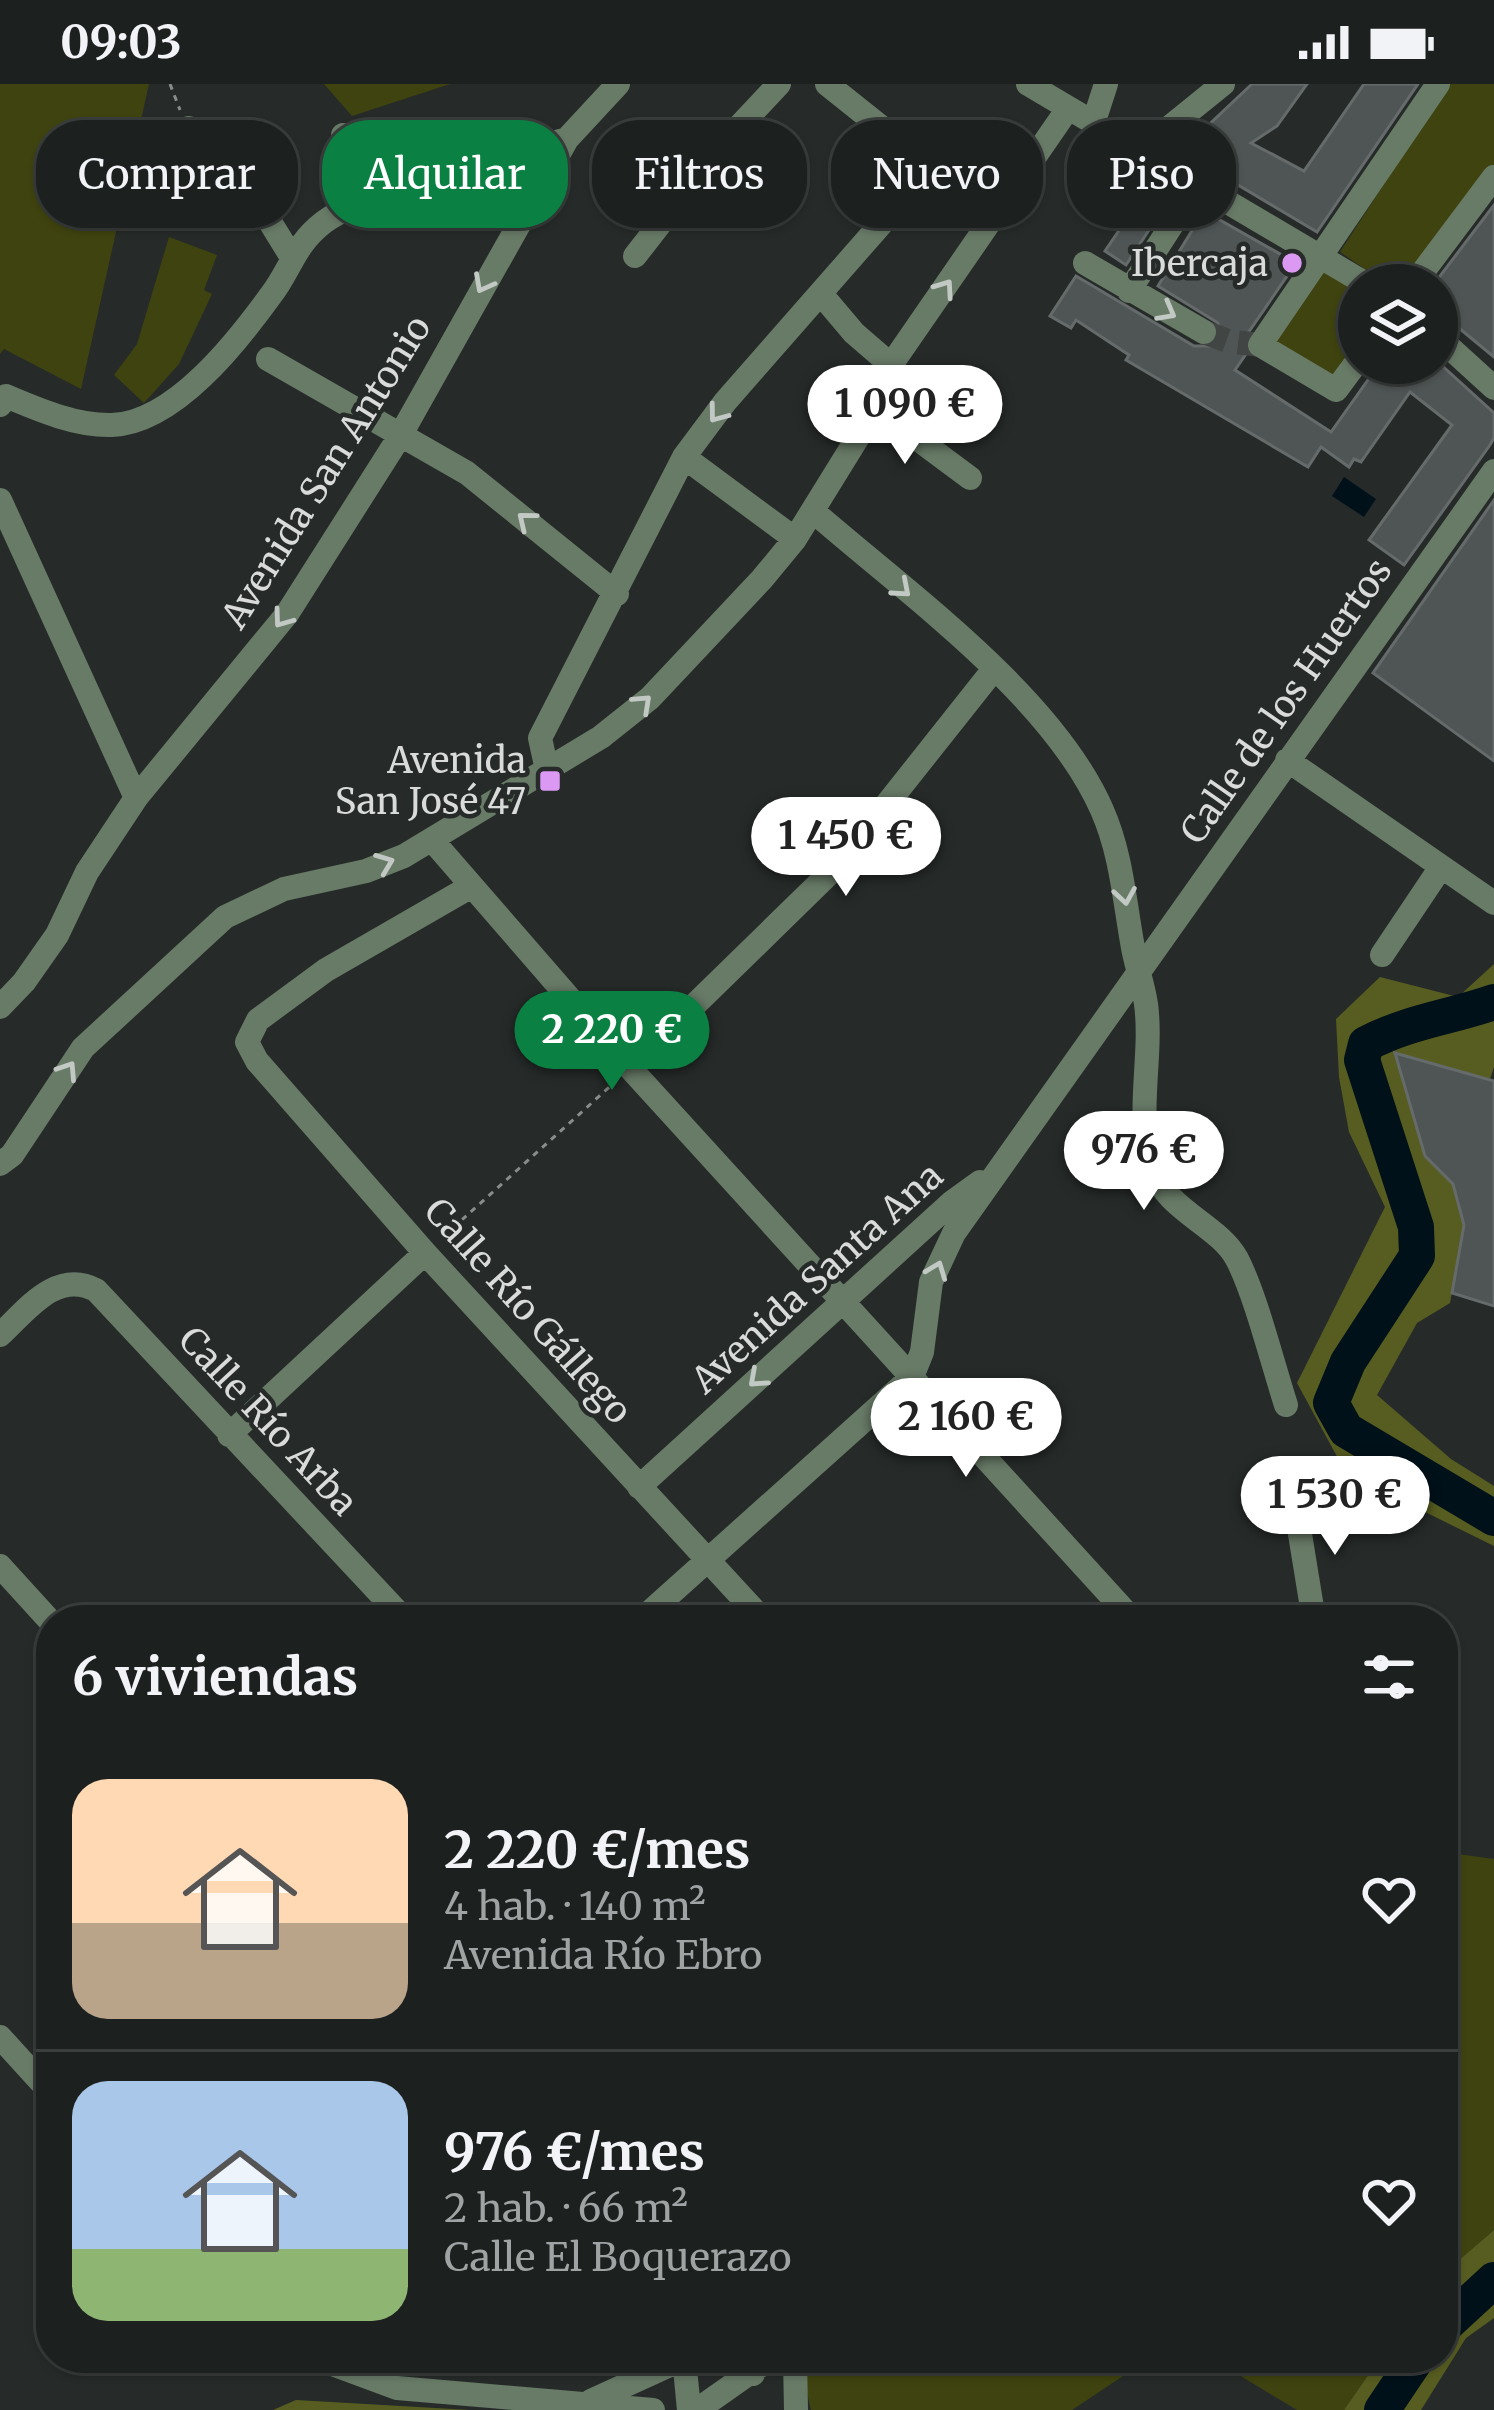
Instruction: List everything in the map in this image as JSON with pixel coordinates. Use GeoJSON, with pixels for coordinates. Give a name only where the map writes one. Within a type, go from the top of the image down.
{"type":"FeatureCollection","features":[{"type":"Feature","properties":{"kind":"street","name":"Avenida San Antonio"},"geometry":{"type":"LineString","coordinates":[[568,139],[618,84]]}},
{"type":"Feature","properties":{"kind":"street"},"geometry":{"type":"LineString","coordinates":[[635,256],[718,148],[779,84]]}},
{"type":"Feature","properties":{"kind":"street"},"geometry":{"type":"LineString","coordinates":[[827,84],[872,120]]}},
{"type":"Feature","properties":{"kind":"street"},"geometry":{"type":"LineString","coordinates":[[1028,84],[1085,120]]}},
{"type":"Feature","properties":{"kind":"street"},"geometry":{"type":"LineString","coordinates":[[1094,120],[1106,84]]}},
{"type":"Feature","properties":{"kind":"street"},"geometry":{"type":"LineString","coordinates":[[1178,120],[1223,84]]}},
{"type":"Feature","properties":{"kind":"street"},"geometry":{"type":"LineString","coordinates":[[1340,384],[1336,390],[1260,346],[1438,84]]}},
{"type":"Feature","properties":{"kind":"street"},"geometry":{"type":"LineString","coordinates":[[1043,145],[1066,110]]}},
{"type":"Feature","properties":{"kind":"street"},"geometry":{"type":"LineString","coordinates":[[1429,264],[1494,177]]}},
{"type":"Feature","properties":{"kind":"street"},"geometry":{"type":"LineString","coordinates":[[1236,208],[1338,267]]}},
{"type":"Feature","properties":{"kind":"street"},"geometry":{"type":"LineString","coordinates":[[0,405],[6,396],[52,415],[113,425],[159,413],[244,328],[275,290],[291,256],[322,225]]}},
{"type":"Feature","properties":{"kind":"street"},"geometry":{"type":"LineString","coordinates":[[274,228],[291,256]]}},
{"type":"Feature","properties":{"kind":"street","name":"Avenida San Antonio"},"geometry":{"type":"LineString","coordinates":[[0,1007],[57,935],[87,872],[136,798],[287,614],[400,436],[517,228]]}},
{"type":"Feature","properties":{"kind":"street"},"geometry":{"type":"LineString","coordinates":[[548,770],[540,738],[684,458],[725,402],[878,228]]}},
{"type":"Feature","properties":{"kind":"street"},"geometry":{"type":"LineString","coordinates":[[0,1164],[12,1155],[83,1048],[225,917],[284,889],[386,864],[601,737],[650,698],[795,539],[876,408],[891,364],[988,228]]}},
{"type":"Feature","properties":{"kind":"street"},"geometry":{"type":"LineString","coordinates":[[1130,291],[1170,228]]}},
{"type":"Feature","properties":{"kind":"street"},"geometry":{"type":"LineString","coordinates":[[1084,263],[1204,332]]}},
{"type":"Feature","properties":{"kind":"street"},"geometry":{"type":"LineString","coordinates":[[821,294],[854,333],[891,364]]}},
{"type":"Feature","properties":{"kind":"street"},"geometry":{"type":"LineString","coordinates":[[1458,355],[1494,388]]}},
{"type":"Feature","properties":{"kind":"street"},"geometry":{"type":"LineString","coordinates":[[268,359],[483,484],[617,594]]}},
{"type":"Feature","properties":{"kind":"street"},"geometry":{"type":"LineString","coordinates":[[876,408],[970,478]]}},
{"type":"Feature","properties":{"kind":"street"},"geometry":{"type":"LineString","coordinates":[[684,458],[795,539]]}},
{"type":"Feature","properties":{"kind":"street","name":"Calle de los Huertos"},"geometry":{"type":"LineString","coordinates":[[1138,975],[1494,471]]}},
{"type":"Feature","properties":{"kind":"street"},"geometry":{"type":"LineString","coordinates":[[0,500],[136,798]]}},
{"type":"Feature","properties":{"kind":"street"},"geometry":{"type":"LineString","coordinates":[[814,512],[994,669],[1055,733],[1100,806],[1119,860],[1147,1008],[1145,1131],[1152,1169],[1172,1200],[1237,1259],[1286,1405]]}},
{"type":"Feature","properties":{"kind":"street"},"geometry":{"type":"LineString","coordinates":[[630,1068],[841,862],[994,669]]}},
{"type":"Feature","properties":{"kind":"street"},"geometry":{"type":"LineString","coordinates":[[1287,760],[1494,903]]}},
{"type":"Feature","properties":{"kind":"street"},"geometry":{"type":"LineString","coordinates":[[432,840],[630,1068],[1119,1605]]}},
{"type":"Feature","properties":{"kind":"street"},"geometry":{"type":"LineString","coordinates":[[1382,955],[1441,867]]}},
{"type":"Feature","properties":{"kind":"street","name":"Calle Río Gállego"},"geometry":{"type":"LineString","coordinates":[[470,887],[326,970],[257,1020],[248,1042],[257,1061],[425,1253],[750,1605]]}},
{"type":"Feature","properties":{"kind":"street","name":"Avenida Santa Ana"},"geometry":{"type":"LineString","coordinates":[[912,1377],[922,1352],[931,1282],[954,1233],[1138,975]]}},
{"type":"Feature","properties":{"kind":"street","name":"Avenida Santa Ana"},"geometry":{"type":"LineString","coordinates":[[638,1487],[951,1203],[992,1174]]}},
{"type":"Feature","properties":{"kind":"street"},"geometry":{"type":"LineString","coordinates":[[229,1435],[425,1253]]}},
{"type":"Feature","properties":{"kind":"street","name":"Calle Río Arba"},"geometry":{"type":"LineString","coordinates":[[0,1335],[47,1292],[72,1282],[103,1296],[391,1605]]}},
{"type":"Feature","properties":{"kind":"street"},"geometry":{"type":"LineString","coordinates":[[658,1605],[912,1377]]}},
{"type":"Feature","properties":{"kind":"street"},"geometry":{"type":"LineString","coordinates":[[1292,1485],[1312,1605]]}},
{"type":"Feature","properties":{"kind":"street"},"geometry":{"type":"LineString","coordinates":[[0,1566],[36,1606]]}},
{"type":"Feature","properties":{"kind":"street"},"geometry":{"type":"LineString","coordinates":[[0,2037],[36,2076]]}},
{"type":"Feature","properties":{"kind":"street"},"geometry":{"type":"LineString","coordinates":[[356,2373],[397,2388],[653,2410]]}},
{"type":"Feature","properties":{"kind":"street"},"geometry":{"type":"LineString","coordinates":[[589,2402],[648,2373]]}},
{"type":"Feature","properties":{"kind":"street"},"geometry":{"type":"LineString","coordinates":[[678,2373],[693,2410],[751,2373]]}},
{"type":"Feature","properties":{"kind":"street"},"geometry":{"type":"LineString","coordinates":[[795,2373],[796,2410]]}},
{"type":"Feature","properties":{"kind":"path"},"geometry":{"type":"LineString","coordinates":[[170,84],[186,120]]}},
{"type":"Feature","properties":{"kind":"path"},"geometry":{"type":"LineString","coordinates":[[425,1253],[630,1068]]}},
{"type":"Feature","properties":{"kind":"green space"},"geometry":{"type":"Polygon","coordinates":[[[0,84],[149,84],[141,120],[36,120],[36,228],[117,228],[81,389],[4,349],[0,354],[0,84]]]}},
{"type":"Feature","properties":{"kind":"green space"},"geometry":{"type":"Polygon","coordinates":[[[324,84],[450,84],[352,116],[324,84]]]}},
{"type":"Feature","properties":{"kind":"green space"},"geometry":{"type":"Polygon","coordinates":[[[1449,84],[1494,84],[1494,168],[1423,264],[1357,264],[1340,252],[1449,84]]]}},
{"type":"Feature","properties":{"kind":"green space"},"geometry":{"type":"Polygon","coordinates":[[[169,237],[217,255],[204,290],[212,294],[179,364],[144,403],[114,375],[137,344],[169,237]]]}},
{"type":"Feature","properties":{"kind":"green space"},"geometry":{"type":"Polygon","coordinates":[[[1322,266],[1338,275],[1335,383],[1267,344],[1322,266]]]}},
{"type":"Feature","properties":{"kind":"green space"},"geometry":{"type":"Polygon","coordinates":[[[1494,964],[1490,1079],[1395,1054],[1425,1156],[1453,1184],[1464,1225],[1450,1303],[1417,1323],[1377,1395],[1451,1459],[1494,1486],[1494,1546],[1346,1473],[1297,1383],[1385,1207],[1349,1132],[1339,1077],[1336,1019],[1380,977],[1458,997],[1494,964]]]}},
{"type":"Feature","properties":{"kind":"green space"},"geometry":{"type":"Polygon","coordinates":[[[1458,1854],[1494,1859],[1494,2230],[1458,2261],[1458,1854]]]}},
{"type":"Feature","properties":{"kind":"green space"},"geometry":{"type":"Polygon","coordinates":[[[1494,2230],[1494,2318],[1466,2338],[1458,2351],[1458,2261],[1494,2230]]]}},
{"type":"Feature","properties":{"kind":"green space"},"geometry":{"type":"Polygon","coordinates":[[[802,2373],[1128,2373],[1072,2410],[811,2410],[802,2373]]]}},
{"type":"Feature","properties":{"kind":"green space"},"geometry":{"type":"Polygon","coordinates":[[[1236,2373],[1370,2373],[1344,2410],[1297,2410],[1236,2373]]]}},
{"type":"Feature","properties":{"kind":"green space"},"geometry":{"type":"Polygon","coordinates":[[[1370,2373],[1444,2373],[1421,2410],[1344,2410],[1370,2373]]]}},
{"type":"Feature","properties":{"kind":"green space"},"geometry":{"type":"Polygon","coordinates":[[[296,2400],[470,2410],[273,2410],[296,2400]]]}},
{"type":"Feature","properties":{"kind":"water"},"geometry":{"type":"Polygon","coordinates":[[[1344,477],[1376,499],[1364,517],[1332,496],[1344,477]]]}},
{"type":"Feature","properties":{"kind":"building"},"geometry":{"type":"Polygon","coordinates":[[[1252,84],[1307,84],[1277,126],[1251,143],[1304,171],[1364,84],[1418,84],[1317,232],[1236,184],[1236,120],[1214,120],[1252,84]]]}},
{"type":"Feature","properties":{"kind":"building"},"geometry":{"type":"Polygon","coordinates":[[[1494,205],[1494,357],[1458,327],[1458,264],[1449,264],[1494,205]]]}},
{"type":"Feature","properties":{"kind":"building"},"geometry":{"type":"Polygon","coordinates":[[[1121,228],[1150,228],[1126,265],[1105,251],[1121,228]]]}},
{"type":"Feature","properties":{"kind":"building"},"geometry":{"type":"Polygon","coordinates":[[[1194,228],[1234,228],[1296,263],[1246,336],[1246,354],[1235,370],[1331,432],[1365,384],[1458,384],[1458,380],[1494,413],[1490,445],[1404,565],[1369,540],[1452,425],[1410,392],[1361,462],[1354,459],[1349,467],[1321,447],[1308,467],[1126,360],[1129,355],[1076,320],[1071,328],[1050,316],[1076,276],[1194,346],[1213,346],[1220,333],[1218,323],[1158,286],[1194,228]]]}},
{"type":"Feature","properties":{"kind":"building"},"geometry":{"type":"Polygon","coordinates":[[[1494,500],[1494,761],[1373,673],[1494,500]]]}},
{"type":"Feature","properties":{"kind":"building"},"geometry":{"type":"Polygon","coordinates":[[[1395,1053],[1494,1081],[1494,1306],[1452,1293],[1464,1225],[1453,1184],[1425,1156],[1395,1053]]]}},
{"type":"Feature","properties":{"kind":"waterway"},"geometry":{"type":"LineString","coordinates":[[1494,1002],[1366,1044],[1362,1060],[1416,1227],[1417,1256],[1348,1362],[1331,1403],[1346,1430],[1494,1518]]}},
{"type":"Feature","properties":{"kind":"waterway"},"geometry":{"type":"LineString","coordinates":[[1458,2313],[1494,2280]]}},
{"type":"Feature","properties":{"kind":"waterway"},"geometry":{"type":"LineString","coordinates":[[1382,2410],[1407,2373]]}},
{"type":"Feature","properties":{"kind":"tunnel"},"geometry":{"type":"LineString","coordinates":[[1204,332],[1260,345]]}},
{"type":"Feature","properties":{"kind":"place","name":"Ibercaja"},"geometry":{"type":"Point","coordinates":[1292,263]}},
{"type":"Feature","properties":{"kind":"place","name":"Avenida San José 47"},"geometry":{"type":"Point","coordinates":[550,781]}}]}
